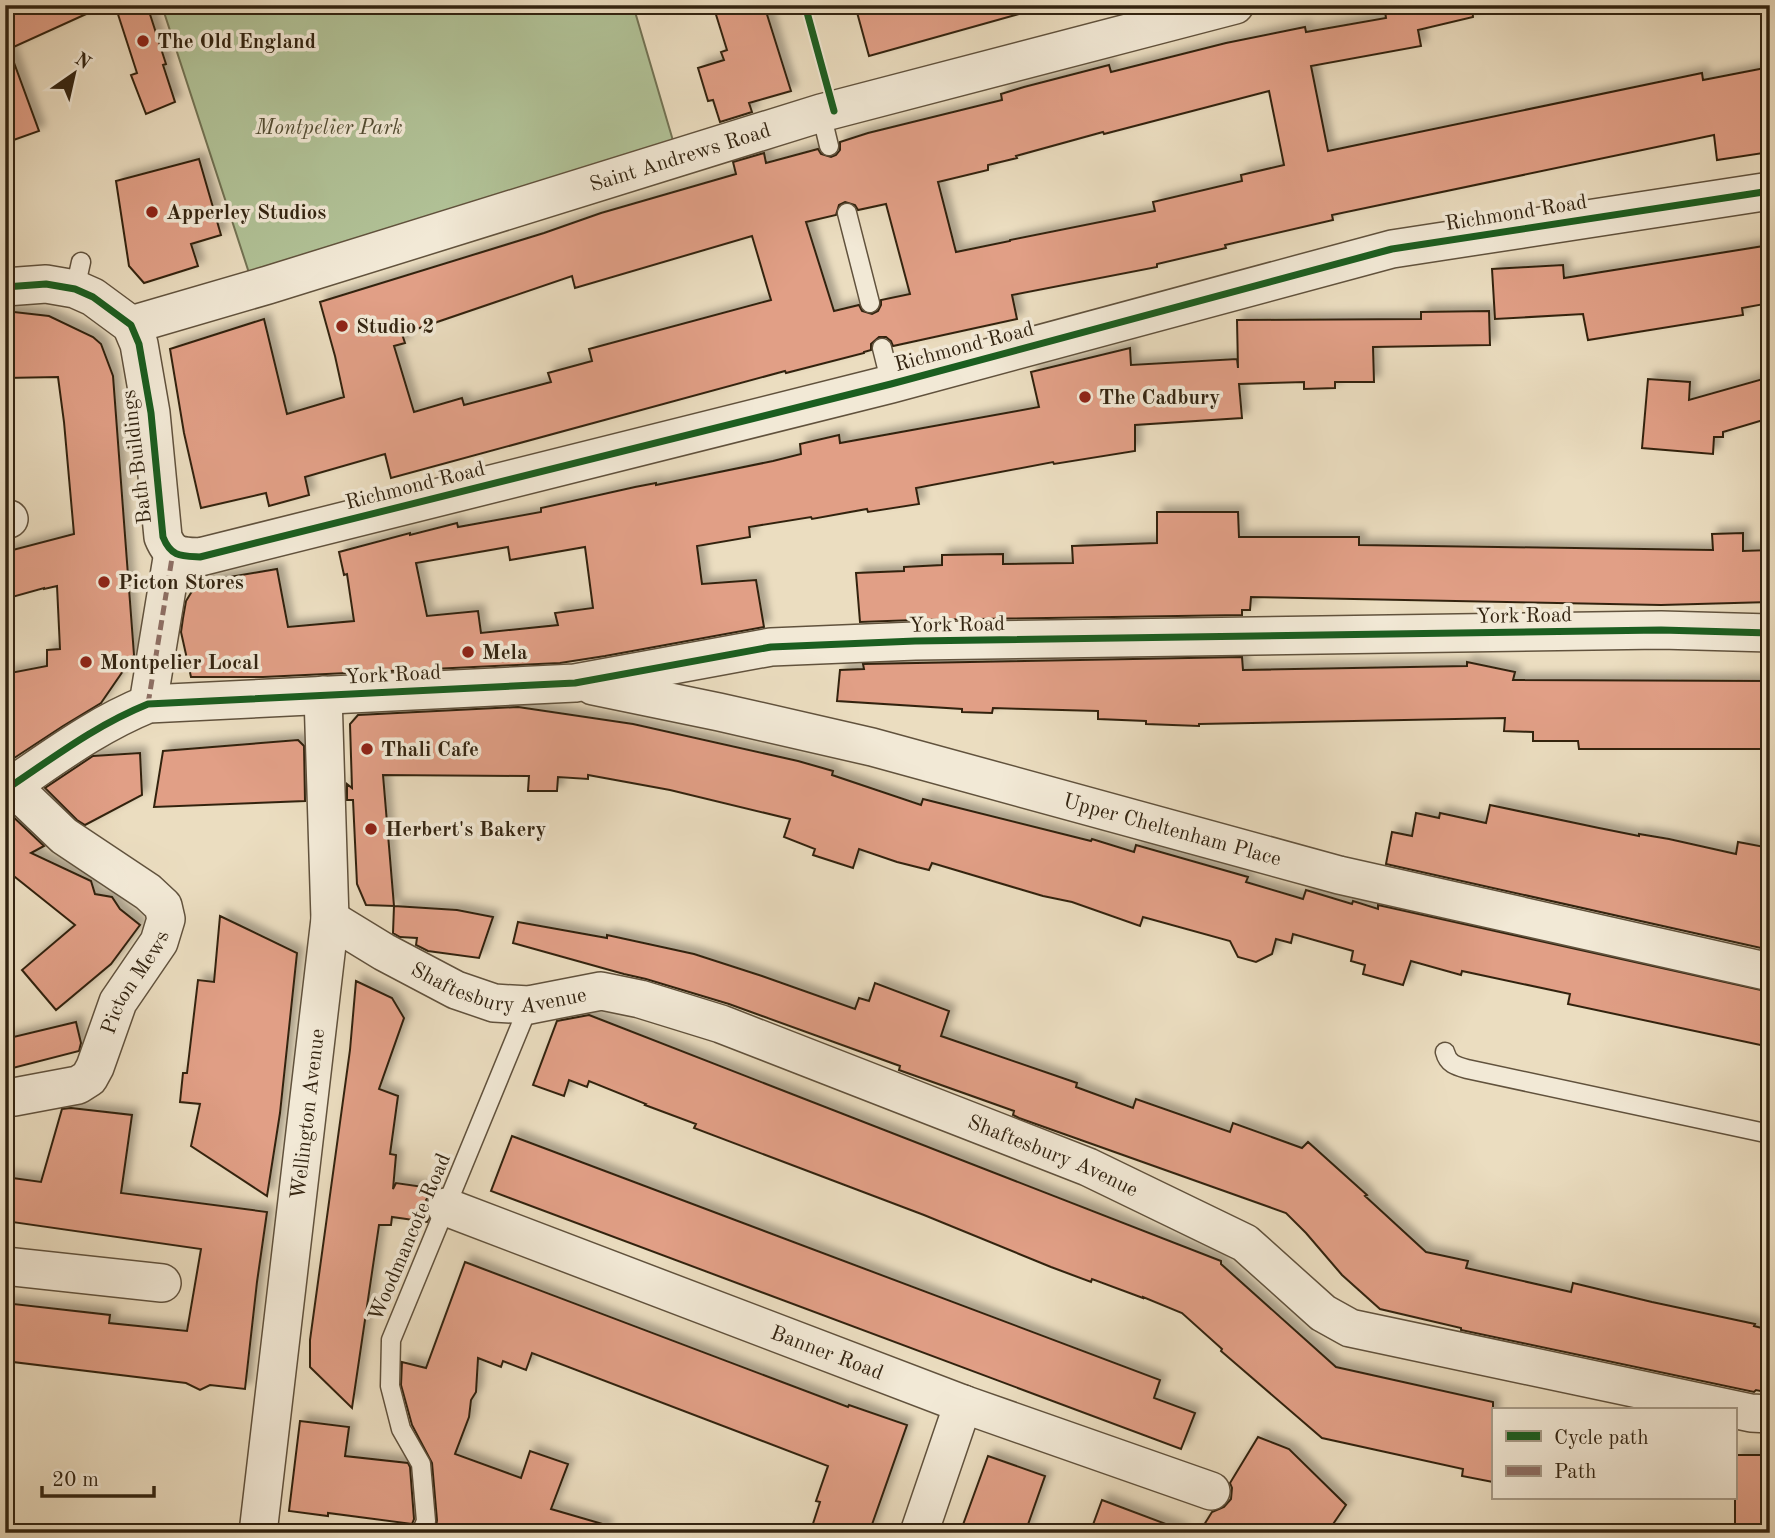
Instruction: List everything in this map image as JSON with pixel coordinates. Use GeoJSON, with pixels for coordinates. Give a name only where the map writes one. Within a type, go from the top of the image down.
{"type":"FeatureCollection","features":[{"type":"Feature","properties":{"kind":"street","name":"Saint Andrews Road"},"geometry":{"type":"LineString","coordinates":[[131,325],[825,130],[1235,5]]}},
{"type":"Feature","properties":{"kind":"street","name":"Richmond Road"},"geometry":{"type":"LineString","coordinates":[[173,552],[181,556],[200,557],[891,384],[1392,248],[1770,191]]}},
{"type":"Feature","properties":{"kind":"street"},"geometry":{"type":"LineString","coordinates":[[5,287],[46,284],[78,275],[93,297],[131,325]]}},
{"type":"Feature","properties":{"kind":"street","name":"Bath Buildings"},"geometry":{"type":"LineString","coordinates":[[131,325],[139,344],[151,413],[163,537],[166,546],[173,552],[148,704]]}},
{"type":"Feature","properties":{"kind":"street","name":"York Road"},"geometry":{"type":"LineString","coordinates":[[8,788],[92,731],[120,715],[148,704],[575,683],[771,647],[914,630],[1661,630],[1770,634]]}},
{"type":"Feature","properties":{"kind":"street","name":"Upper Cheltenham Place"},"geometry":{"type":"LineString","coordinates":[[575,683],[872,747],[1339,875],[1770,972]]}},
{"type":"Feature","properties":{"kind":"street","name":"Wellington Avenue"},"geometry":{"type":"LineString","coordinates":[[258,1533],[330,919],[324,695]]}},
{"type":"Feature","properties":{"kind":"street","name":"Picton Mews"},"geometry":{"type":"LineString","coordinates":[[5,1097],[78,1085],[89,1078],[118,1002],[159,942],[166,919],[163,906],[148,892],[64,836],[8,788]]}},
{"type":"Feature","properties":{"kind":"street","name":"Shaftesbury Avenue"},"geometry":{"type":"LineString","coordinates":[[330,919],[456,990],[494,1003],[529,1005],[601,991],[640,999],[721,1024],[1088,1167],[1245,1243],[1323,1313],[1350,1328],[1727,1408]]}},
{"type":"Feature","properties":{"kind":"street","name":"Banner Road"},"geometry":{"type":"LineString","coordinates":[[446,1207],[963,1404],[1211,1491]]}},
{"type":"Feature","properties":{"kind":"street"},"geometry":{"type":"LineString","coordinates":[[5,1266],[162,1283]]}},
{"type":"Feature","properties":{"kind":"street"},"geometry":{"type":"LineString","coordinates":[[919,1533],[963,1404]]}},
{"type":"Feature","properties":{"kind":"street","name":"Shaftesbury Avenue"},"geometry":{"type":"LineString","coordinates":[[1736,1410],[1770,1413]]}},
{"type":"Feature","properties":{"kind":"lane"},"geometry":{"type":"LineString","coordinates":[[847,213],[870,303]]}},
{"type":"Feature","properties":{"kind":"lane"},"geometry":{"type":"LineString","coordinates":[[881,348],[891,384]]}},
{"type":"Feature","properties":{"kind":"lane","name":"Woodmancote Road"},"geometry":{"type":"LineString","coordinates":[[421,1533],[426,1521],[421,1464],[401,1429],[390,1386],[391,1340],[529,1005]]}},
{"type":"Feature","properties":{"kind":"lane"},"geometry":{"type":"LineString","coordinates":[[1446,1052],[1450,1062],[1467,1069],[1770,1134]]}},
{"type":"Feature","properties":{"kind":"green space","name":"Montpelier Park"},"geometry":{"type":"Polygon","coordinates":[[[163,5],[633,5],[674,144],[251,279],[163,5]]]}},
{"type":"Feature","properties":{"kind":"building"},"geometry":{"type":"Polygon","coordinates":[[[5,5],[106,5],[9,49],[39,131],[5,143],[5,5]]]}},
{"type":"Feature","properties":{"kind":"building"},"geometry":{"type":"Polygon","coordinates":[[[115,5],[147,5],[175,102],[146,114],[131,75],[137,73],[115,5]]]}},
{"type":"Feature","properties":{"kind":"building"},"geometry":{"type":"Polygon","coordinates":[[[713,5],[764,5],[791,91],[749,103],[752,112],[720,122],[713,100],[708,101],[698,68],[724,60],[721,52],[727,50],[713,5]]]}},
{"type":"Feature","properties":{"kind":"building"},"geometry":{"type":"Polygon","coordinates":[[[855,5],[1018,5],[1019,14],[869,56],[855,5]]]}},
{"type":"Feature","properties":{"kind":"building"},"geometry":{"type":"Polygon","coordinates":[[[1384,5],[1472,5],[1473,17],[1418,30],[1421,46],[1311,66],[1328,151],[1702,73],[1703,80],[1770,67],[1770,152],[1717,160],[1714,135],[1332,215],[1333,220],[1225,245],[1226,248],[1157,264],[1157,267],[1012,295],[1017,319],[893,346],[886,337],[879,337],[871,344],[871,350],[864,353],[786,373],[785,371],[391,478],[385,454],[305,477],[309,495],[269,506],[266,493],[201,508],[184,433],[170,349],[264,319],[287,414],[344,397],[320,302],[601,213],[736,174],[733,162],[764,153],[766,163],[818,149],[821,154],[831,157],[840,150],[840,142],[1002,100],[1001,94],[1109,65],[1111,72],[1226,43],[1305,27],[1306,32],[1386,18],[1384,5]],[[1269,91],[1104,134],[1103,132],[988,165],[988,170],[938,182],[956,252],[1155,211],[1153,202],[1242,181],[1241,175],[1284,165],[1269,91]],[[845,202],[839,205],[836,215],[806,222],[834,311],[859,305],[862,311],[872,314],[878,311],[881,300],[910,294],[886,204],[858,210],[855,205],[845,202]],[[752,236],[575,288],[572,276],[402,334],[405,343],[394,346],[414,412],[462,398],[464,405],[551,382],[548,373],[592,361],[589,349],[771,300],[752,236]]]}},
{"type":"Feature","properties":{"kind":"building","name":"Apperley Studios"},"geometry":{"type":"Polygon","coordinates":[[[199,159],[221,235],[191,244],[198,266],[144,283],[129,266],[116,181],[199,159]]]}},
{"type":"Feature","properties":{"kind":"building"},"geometry":{"type":"Polygon","coordinates":[[[1770,245],[1770,303],[1742,308],[1743,315],[1588,340],[1583,314],[1495,319],[1492,269],[1563,265],[1564,278],[1770,245]]]}},
{"type":"Feature","properties":{"kind":"building"},"geometry":{"type":"Polygon","coordinates":[[[5,311],[49,316],[93,337],[101,344],[113,376],[134,655],[101,703],[5,764],[5,674],[47,666],[47,650],[60,649],[57,586],[5,599],[5,552],[74,534],[58,377],[5,378],[5,311]]]}},
{"type":"Feature","properties":{"kind":"building"},"geometry":{"type":"Polygon","coordinates":[[[1489,311],[1490,345],[1373,347],[1374,382],[1335,382],[1335,388],[1304,389],[1304,382],[1239,384],[1242,418],[1135,425],[1135,451],[1054,464],[1053,462],[916,488],[919,504],[749,527],[750,537],[697,546],[702,584],[756,580],[764,627],[560,663],[263,677],[191,677],[181,632],[183,618],[186,601],[194,588],[206,581],[277,569],[288,627],[354,621],[347,574],[344,575],[339,552],[457,523],[458,527],[541,512],[541,508],[635,487],[773,461],[801,454],[800,444],[839,435],[840,443],[1039,407],[1031,372],[1130,348],[1131,365],[1237,359],[1238,368],[1237,320],[1421,319],[1421,312],[1489,311]],[[508,547],[416,563],[427,616],[478,611],[481,633],[558,625],[555,613],[593,608],[585,547],[510,560],[508,547]]]}},
{"type":"Feature","properties":{"kind":"building"},"geometry":{"type":"Polygon","coordinates":[[[1770,377],[1770,418],[1723,432],[1723,437],[1714,437],[1713,454],[1642,448],[1648,379],[1690,382],[1689,400],[1770,377]]]}},
{"type":"Feature","properties":{"kind":"building"},"geometry":{"type":"Polygon","coordinates":[[[1157,512],[1238,512],[1239,537],[1359,537],[1359,545],[1713,550],[1712,534],[1743,533],[1743,551],[1770,550],[1770,602],[1661,605],[1251,597],[1250,610],[1242,610],[1242,615],[860,622],[856,573],[904,571],[904,567],[942,565],[942,555],[1003,554],[1003,564],[1073,563],[1072,546],[1157,543],[1157,512]]]}},
{"type":"Feature","properties":{"kind":"building"},"geometry":{"type":"Polygon","coordinates":[[[1242,657],[1243,670],[1467,666],[1467,662],[1515,672],[1513,680],[1770,681],[1770,749],[1579,749],[1578,741],[1533,741],[1533,732],[1504,731],[1505,718],[1199,726],[1098,719],[1098,711],[993,708],[992,713],[962,712],[962,709],[837,701],[840,670],[864,669],[863,664],[1242,657]]]}},
{"type":"Feature","properties":{"kind":"building"},"geometry":{"type":"Polygon","coordinates":[[[518,707],[633,724],[798,761],[833,771],[832,775],[921,805],[923,799],[1091,841],[1092,839],[1134,852],[1136,845],[1248,877],[1246,882],[1303,899],[1306,890],[1352,904],[1353,901],[1378,909],[1378,905],[1770,992],[1770,1047],[1568,1004],[1570,994],[1462,971],[1461,975],[1411,961],[1403,985],[1363,974],[1365,965],[1351,961],[1353,951],[1293,934],[1291,943],[1276,939],[1272,954],[1256,962],[1238,957],[1230,941],[1143,917],[1140,926],[1072,902],[932,863],[929,870],[859,849],[853,868],[813,855],[815,849],[784,837],[790,819],[670,790],[588,775],[588,779],[558,777],[557,791],[528,791],[529,776],[383,775],[394,906],[366,905],[357,884],[353,800],[347,800],[347,784],[352,788],[350,724],[358,715],[518,707]]]}},
{"type":"Feature","properties":{"kind":"building"},"geometry":{"type":"Polygon","coordinates":[[[298,740],[304,746],[305,801],[154,807],[163,751],[298,740]]]}},
{"type":"Feature","properties":{"kind":"building"},"geometry":{"type":"Polygon","coordinates":[[[140,753],[142,795],[85,825],[45,788],[93,756],[140,753]]]}},
{"type":"Feature","properties":{"kind":"building"},"geometry":{"type":"Polygon","coordinates":[[[1490,805],[1736,854],[1738,842],[1770,848],[1770,950],[1386,864],[1392,832],[1412,836],[1416,813],[1439,818],[1440,813],[1486,823],[1490,805]]]}},
{"type":"Feature","properties":{"kind":"building"},"geometry":{"type":"Polygon","coordinates":[[[5,811],[44,846],[31,853],[91,881],[95,894],[112,897],[120,909],[140,925],[111,964],[56,1010],[22,970],[75,925],[5,869],[5,811]]]}},
{"type":"Feature","properties":{"kind":"building"},"geometry":{"type":"Polygon","coordinates":[[[394,906],[457,910],[493,917],[479,958],[428,951],[416,945],[417,938],[400,937],[393,933],[394,906]]]}},
{"type":"Feature","properties":{"kind":"building"},"geometry":{"type":"Polygon","coordinates":[[[220,916],[297,953],[280,1113],[267,1196],[191,1146],[200,1104],[180,1102],[183,1073],[187,1073],[198,980],[214,982],[220,916]]]}},
{"type":"Feature","properties":{"kind":"building"},"geometry":{"type":"Polygon","coordinates":[[[518,922],[607,938],[607,935],[694,954],[855,1009],[859,998],[869,1001],[875,983],[949,1011],[941,1036],[1077,1083],[1076,1087],[1133,1108],[1136,1099],[1230,1132],[1233,1123],[1302,1148],[1308,1142],[1426,1252],[1468,1261],[1466,1268],[1571,1292],[1573,1283],[1755,1324],[1754,1326],[1770,1330],[1770,1393],[1756,1390],[1754,1392],[1461,1330],[1380,1309],[1342,1275],[1286,1213],[1019,1118],[1013,1115],[1014,1111],[899,1070],[900,1066],[729,1004],[513,943],[518,922]]]}},
{"type":"Feature","properties":{"kind":"building"},"geometry":{"type":"Polygon","coordinates":[[[356,981],[392,998],[404,1018],[379,1089],[398,1096],[390,1154],[396,1155],[393,1189],[396,1183],[437,1189],[432,1191],[426,1200],[425,1210],[429,1218],[427,1222],[392,1217],[391,1225],[379,1225],[352,1408],[310,1367],[310,1340],[350,1050],[356,981]]]}},
{"type":"Feature","properties":{"kind":"building"},"geometry":{"type":"Polygon","coordinates":[[[589,1015],[1221,1261],[1221,1264],[1336,1367],[1493,1402],[1492,1482],[1462,1476],[1463,1469],[1322,1438],[1221,1351],[1222,1349],[1182,1313],[1092,1279],[1091,1282],[1051,1267],[924,1215],[694,1128],[696,1124],[589,1081],[587,1087],[569,1080],[564,1096],[533,1085],[557,1021],[589,1015]]]}},
{"type":"Feature","properties":{"kind":"building"},"geometry":{"type":"Polygon","coordinates":[[[76,1022],[81,1043],[79,1051],[5,1070],[5,1039],[76,1022]]]}},
{"type":"Feature","properties":{"kind":"building"},"geometry":{"type":"Polygon","coordinates":[[[62,1109],[132,1115],[121,1193],[267,1212],[245,1389],[210,1385],[200,1390],[186,1383],[5,1361],[5,1303],[110,1315],[109,1323],[187,1331],[201,1249],[5,1221],[5,1177],[41,1182],[62,1109]]]}},
{"type":"Feature","properties":{"kind":"building"},"geometry":{"type":"Polygon","coordinates":[[[512,1136],[1160,1380],[1154,1398],[1195,1413],[1181,1449],[491,1191],[512,1136]]]}},
{"type":"Feature","properties":{"kind":"building"},"geometry":{"type":"Polygon","coordinates":[[[465,1262],[848,1407],[849,1405],[907,1425],[869,1533],[810,1533],[820,1502],[816,1501],[828,1466],[532,1353],[526,1370],[503,1361],[501,1367],[478,1358],[476,1392],[471,1400],[469,1417],[455,1454],[521,1478],[530,1451],[568,1464],[551,1509],[606,1525],[605,1533],[450,1533],[451,1530],[436,1527],[432,1463],[412,1425],[401,1385],[402,1362],[426,1368],[465,1262]]]}},
{"type":"Feature","properties":{"kind":"building"},"geometry":{"type":"Polygon","coordinates":[[[300,1421],[349,1427],[345,1456],[408,1463],[414,1519],[412,1524],[328,1513],[328,1516],[289,1511],[300,1421]]]}},
{"type":"Feature","properties":{"kind":"building"},"geometry":{"type":"Polygon","coordinates":[[[1258,1437],[1289,1449],[1346,1505],[1327,1533],[1199,1533],[1212,1512],[1224,1507],[1231,1499],[1230,1483],[1258,1437]]]}},
{"type":"Feature","properties":{"kind":"building"},"geometry":{"type":"Polygon","coordinates":[[[1736,1455],[1770,1455],[1770,1525],[1735,1525],[1736,1455]]]}},
{"type":"Feature","properties":{"kind":"building"},"geometry":{"type":"Polygon","coordinates":[[[988,1456],[1045,1476],[1025,1533],[960,1533],[988,1456]]]}},
{"type":"Feature","properties":{"kind":"building"},"geometry":{"type":"Polygon","coordinates":[[[1102,1500],[1182,1530],[1181,1533],[1090,1533],[1102,1500]]]}},
{"type":"Feature","properties":{"kind":"marked path"},"geometry":{"type":"LineString","coordinates":[[148,704],[173,552]]}},
{"type":"Feature","properties":{"kind":"cycle path"},"geometry":{"type":"LineString","coordinates":[[805,5],[834,111]]}},
{"type":"Feature","properties":{"kind":"cycle path"},"geometry":{"type":"LineString","coordinates":[[5,287],[46,284],[75,289],[93,297],[131,325],[139,344],[151,413],[163,537],[173,552],[200,557],[891,384],[1392,249],[1770,191]]}},
{"type":"Feature","properties":{"kind":"cycle path"},"geometry":{"type":"LineString","coordinates":[[5,790],[92,732],[148,704],[575,683],[771,647],[915,641],[1661,630],[1770,633]]}},
{"type":"Feature","properties":{"kind":"place","name":"The Old England"},"geometry":{"type":"Point","coordinates":[143,41]}},
{"type":"Feature","properties":{"kind":"place","name":"Apperley Studios"},"geometry":{"type":"Point","coordinates":[152,212]}},
{"type":"Feature","properties":{"kind":"place","name":"Studio 2"},"geometry":{"type":"Point","coordinates":[342,326]}},
{"type":"Feature","properties":{"kind":"place","name":"The Cadbury"},"geometry":{"type":"Point","coordinates":[1085,397]}},
{"type":"Feature","properties":{"kind":"place","name":"Picton Stores"},"geometry":{"type":"Point","coordinates":[104,582]}},
{"type":"Feature","properties":{"kind":"place","name":"Mela"},"geometry":{"type":"Point","coordinates":[468,652]}},
{"type":"Feature","properties":{"kind":"place","name":"Montpelier Local"},"geometry":{"type":"Point","coordinates":[86,662]}},
{"type":"Feature","properties":{"kind":"place","name":"Thali Cafe"},"geometry":{"type":"Point","coordinates":[367,749]}},
{"type":"Feature","properties":{"kind":"place","name":"Herbert's Bakery"},"geometry":{"type":"Point","coordinates":[371,829]}}]}
